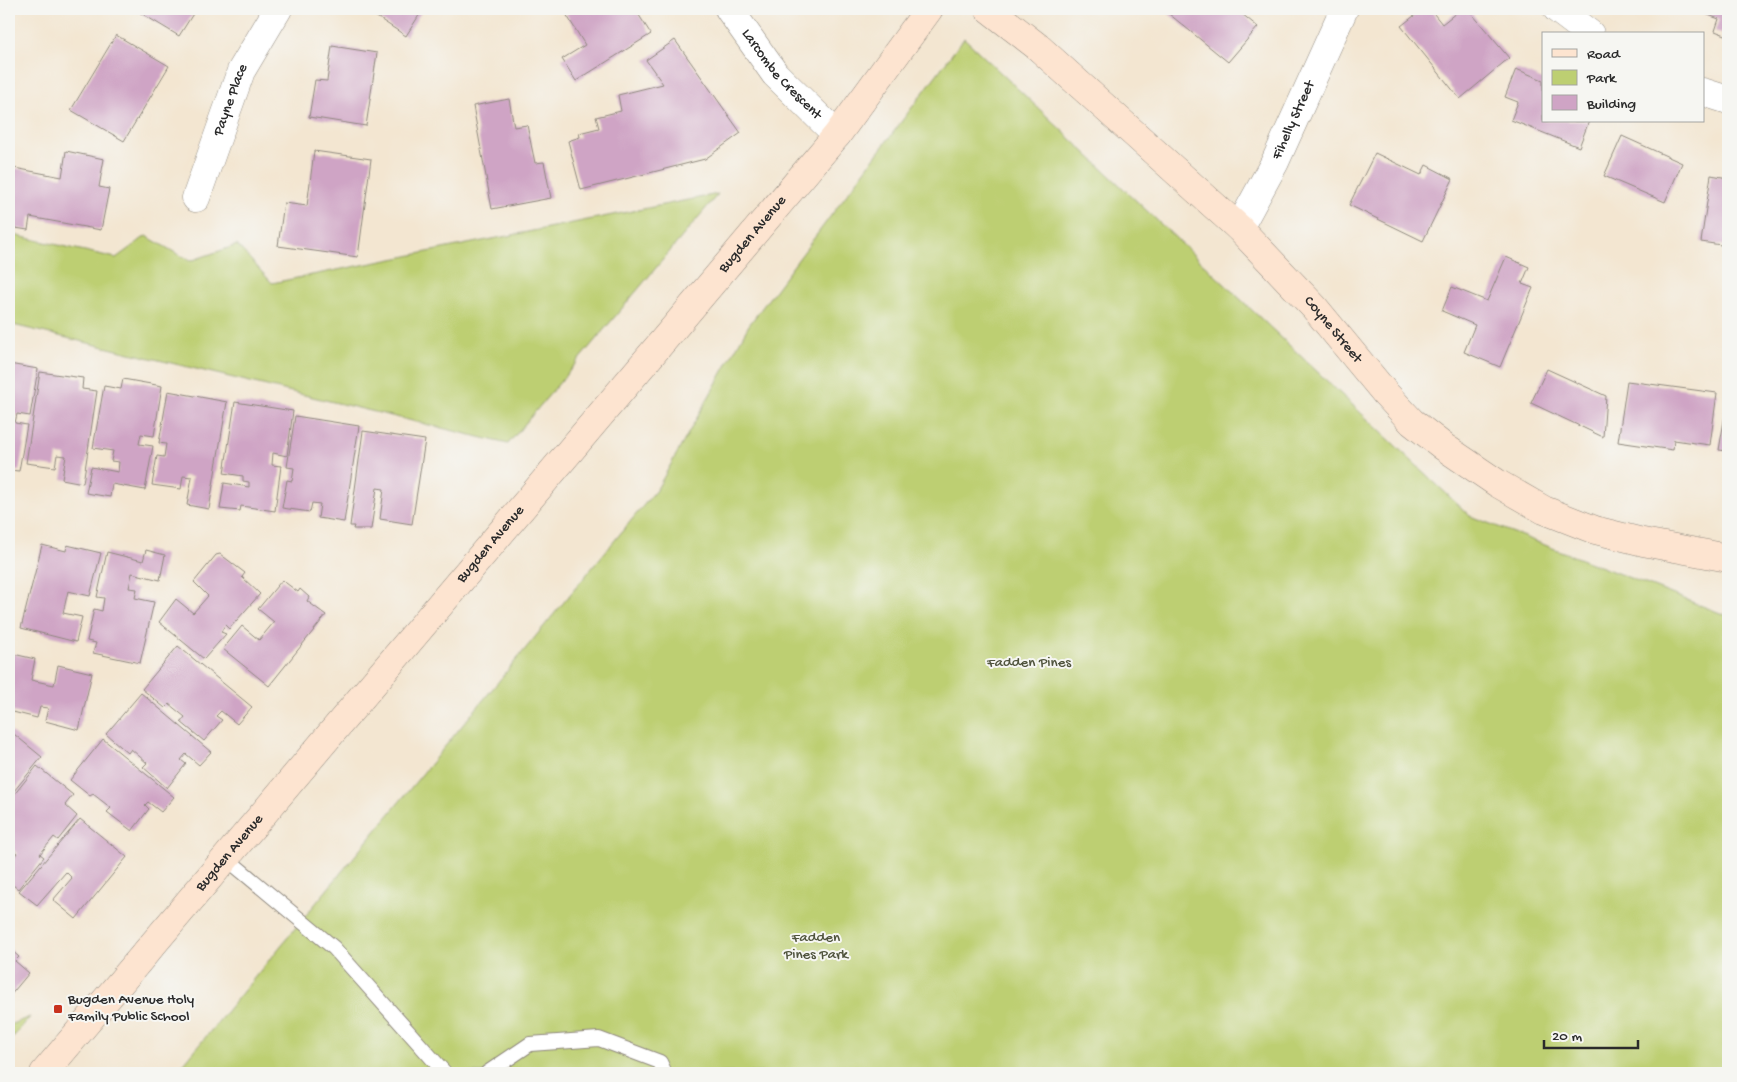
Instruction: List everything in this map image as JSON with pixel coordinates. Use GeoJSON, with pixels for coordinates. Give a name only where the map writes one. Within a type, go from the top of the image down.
{"type":"FeatureCollection","features":[{"type":"Feature","properties":{"kind":"street","name":"Payne Place"},"geometry":{"type":"LineString","coordinates":[[196,198],[241,71],[278,9]]}},
{"type":"Feature","properties":{"kind":"street","name":"Larcombe Crescent"},"geometry":{"type":"LineString","coordinates":[[729,9],[775,74],[837,135]]}},
{"type":"Feature","properties":{"kind":"street","name":"Bugden Avenue"},"geometry":{"type":"LineString","coordinates":[[44,1073],[837,135],[929,9]]}},
{"type":"Feature","properties":{"kind":"street","name":"Coyne Street"},"geometry":{"type":"LineString","coordinates":[[989,9],[1038,48],[1239,228],[1314,307],[1386,394],[1412,422],[1466,463],[1544,510],[1595,530],[1643,542],[1728,558]]}},
{"type":"Feature","properties":{"kind":"street","name":"Fihelly Street"},"geometry":{"type":"LineString","coordinates":[[1239,228],[1275,162],[1344,9]]}},
{"type":"Feature","properties":{"kind":"street"},"geometry":{"type":"LineString","coordinates":[[1557,9],[1587,32]]}},
{"type":"Feature","properties":{"kind":"street"},"geometry":{"type":"LineString","coordinates":[[1704,92],[1728,100]]}},
{"type":"Feature","properties":{"kind":"lane"},"geometry":{"type":"LineString","coordinates":[[226,858],[334,948],[445,1073]]}},
{"type":"Feature","properties":{"kind":"lane"},"geometry":{"type":"LineString","coordinates":[[487,1073],[530,1044],[599,1040],[660,1062],[666,1073]]}},
{"type":"Feature","properties":{"kind":"green space","name":"Fadden Pines"},"geometry":{"type":"Polygon","coordinates":[[[964,38],[1470,516],[1728,616],[1728,1073],[176,1073],[657,489],[749,325],[964,38]]]}},
{"type":"Feature","properties":{"kind":"green space"},"geometry":{"type":"Polygon","coordinates":[[[718,194],[508,444],[9,324],[9,234],[116,258],[146,236],[190,261],[237,245],[272,283],[718,194]]]}},
{"type":"Feature","properties":{"kind":"green space"},"geometry":{"type":"Polygon","coordinates":[[[30,1017],[9,1042],[9,1025],[30,1017]]]}},
{"type":"Feature","properties":{"kind":"building"},"geometry":{"type":"Polygon","coordinates":[[[134,9],[196,9],[179,36],[134,9]]]}},
{"type":"Feature","properties":{"kind":"building"},"geometry":{"type":"Polygon","coordinates":[[[371,9],[423,9],[406,36],[369,12],[371,9]]]}},
{"type":"Feature","properties":{"kind":"building"},"geometry":{"type":"Polygon","coordinates":[[[575,9],[635,9],[651,34],[576,81],[562,59],[585,45],[566,14],[575,9]]]}},
{"type":"Feature","properties":{"kind":"building"},"geometry":{"type":"Polygon","coordinates":[[[1163,9],[1236,9],[1258,27],[1228,62],[1163,9]]]}},
{"type":"Feature","properties":{"kind":"building"},"geometry":{"type":"Polygon","coordinates":[[[1423,9],[1430,9],[1442,24],[1461,9],[1468,9],[1509,58],[1460,99],[1401,26],[1423,9]]]}},
{"type":"Feature","properties":{"kind":"building"},"geometry":{"type":"Polygon","coordinates":[[[1692,9],[1728,9],[1728,36],[1715,31],[1719,19],[1692,9]]]}},
{"type":"Feature","properties":{"kind":"building"},"geometry":{"type":"Polygon","coordinates":[[[116,35],[169,66],[124,141],[71,110],[116,35]]]}},
{"type":"Feature","properties":{"kind":"building"},"geometry":{"type":"Polygon","coordinates":[[[675,40],[741,133],[705,159],[581,190],[568,141],[580,137],[579,133],[599,128],[596,117],[621,111],[618,95],[663,84],[646,60],[675,40]]]}},
{"type":"Feature","properties":{"kind":"building"},"geometry":{"type":"Polygon","coordinates":[[[332,46],[377,53],[366,126],[309,117],[315,80],[327,81],[332,46]]]}},
{"type":"Feature","properties":{"kind":"building"},"geometry":{"type":"Polygon","coordinates":[[[1516,69],[1542,80],[1542,122],[1589,122],[1579,147],[1511,120],[1518,102],[1505,97],[1516,69]]]}},
{"type":"Feature","properties":{"kind":"building"},"geometry":{"type":"Polygon","coordinates":[[[509,99],[514,127],[527,125],[535,163],[544,162],[551,198],[492,209],[473,106],[509,99]]]}},
{"type":"Feature","properties":{"kind":"building"},"geometry":{"type":"Polygon","coordinates":[[[1622,136],[1682,163],[1665,202],[1604,176],[1622,136]]]}},
{"type":"Feature","properties":{"kind":"building"},"geometry":{"type":"Polygon","coordinates":[[[66,151],[104,159],[99,187],[109,189],[101,230],[30,217],[28,230],[9,227],[9,167],[62,177],[66,151]]]}},
{"type":"Feature","properties":{"kind":"building"},"geometry":{"type":"Polygon","coordinates":[[[314,151],[371,159],[358,257],[278,246],[284,203],[307,206],[314,151]]]}},
{"type":"Feature","properties":{"kind":"building"},"geometry":{"type":"Polygon","coordinates":[[[1375,153],[1421,175],[1426,165],[1453,179],[1423,241],[1349,205],[1375,153]]]}},
{"type":"Feature","properties":{"kind":"building"},"geometry":{"type":"Polygon","coordinates":[[[1711,175],[1728,178],[1728,246],[1701,242],[1711,175]]]}},
{"type":"Feature","properties":{"kind":"building"},"geometry":{"type":"Polygon","coordinates":[[[1506,257],[1529,267],[1522,284],[1533,288],[1500,367],[1464,352],[1475,325],[1442,311],[1452,287],[1487,301],[1506,257]]]}},
{"type":"Feature","properties":{"kind":"building"},"geometry":{"type":"Polygon","coordinates":[[[9,364],[38,369],[30,416],[17,414],[15,423],[27,425],[19,471],[9,470],[9,364]]]}},
{"type":"Feature","properties":{"kind":"building"},"geometry":{"type":"Polygon","coordinates":[[[1547,369],[1606,396],[1603,437],[1531,403],[1547,369]]]}},
{"type":"Feature","properties":{"kind":"building"},"geometry":{"type":"Polygon","coordinates":[[[40,372],[83,378],[82,389],[97,391],[83,483],[62,479],[66,456],[57,455],[55,467],[26,463],[40,372]]]}},
{"type":"Feature","properties":{"kind":"building"},"geometry":{"type":"Polygon","coordinates":[[[123,379],[162,386],[154,436],[141,434],[139,444],[153,446],[145,490],[112,484],[110,497],[86,493],[91,467],[118,472],[119,462],[111,461],[113,451],[93,448],[104,386],[121,389],[123,379]]]}},
{"type":"Feature","properties":{"kind":"building"},"geometry":{"type":"Polygon","coordinates":[[[1627,381],[1717,393],[1710,445],[1674,440],[1673,450],[1618,442],[1627,381]]]}},
{"type":"Feature","properties":{"kind":"building"},"geometry":{"type":"Polygon","coordinates":[[[168,391],[227,402],[209,509],[187,505],[192,477],[183,476],[181,489],[152,485],[157,456],[164,457],[166,444],[159,443],[168,391]]]}},
{"type":"Feature","properties":{"kind":"building"},"geometry":{"type":"Polygon","coordinates":[[[235,402],[293,411],[287,456],[273,453],[272,465],[281,466],[275,511],[241,506],[240,511],[220,509],[224,483],[249,487],[249,482],[243,481],[243,476],[224,473],[235,402]]]}},
{"type":"Feature","properties":{"kind":"building"},"geometry":{"type":"Polygon","coordinates":[[[1726,409],[1728,409],[1728,451],[1719,450],[1726,409]]]}},
{"type":"Feature","properties":{"kind":"building"},"geometry":{"type":"Polygon","coordinates":[[[295,416],[359,426],[344,522],[318,518],[320,504],[312,503],[310,512],[282,508],[287,480],[292,481],[294,468],[287,467],[295,416]]]}},
{"type":"Feature","properties":{"kind":"building"},"geometry":{"type":"Polygon","coordinates":[[[363,431],[425,440],[412,524],[380,519],[384,489],[377,488],[371,529],[353,529],[354,526],[350,526],[363,431]]]}},
{"type":"Feature","properties":{"kind":"building"},"geometry":{"type":"Polygon","coordinates":[[[42,545],[66,551],[67,545],[101,553],[90,596],[68,591],[63,613],[82,617],[76,642],[21,628],[42,545]]]}},
{"type":"Feature","properties":{"kind":"building"},"geometry":{"type":"Polygon","coordinates":[[[146,550],[165,555],[160,580],[132,573],[129,588],[137,589],[135,598],[154,602],[140,663],[93,653],[96,643],[87,641],[94,609],[102,611],[104,598],[97,597],[107,552],[143,561],[146,550]]]}},
{"type":"Feature","properties":{"kind":"building"},"geometry":{"type":"Polygon","coordinates":[[[220,554],[245,573],[242,577],[260,594],[229,629],[225,625],[221,632],[226,634],[204,659],[159,622],[176,599],[193,613],[208,596],[194,582],[216,555],[220,554]]]}},
{"type":"Feature","properties":{"kind":"building"},"geometry":{"type":"Polygon","coordinates":[[[282,580],[298,592],[300,589],[309,597],[307,601],[326,615],[269,686],[223,649],[242,626],[259,640],[274,622],[258,609],[282,580]]]}},
{"type":"Feature","properties":{"kind":"building"},"geometry":{"type":"Polygon","coordinates":[[[178,646],[252,707],[237,724],[221,711],[216,716],[222,720],[204,741],[181,722],[185,717],[169,704],[165,708],[142,689],[178,646]]]}},
{"type":"Feature","properties":{"kind":"building"},"geometry":{"type":"Polygon","coordinates":[[[9,653],[35,659],[31,680],[54,685],[58,665],[92,673],[79,730],[45,721],[48,708],[40,707],[37,718],[9,711],[9,653]]]}},
{"type":"Feature","properties":{"kind":"building"},"geometry":{"type":"Polygon","coordinates":[[[141,693],[211,752],[199,765],[186,754],[181,760],[186,764],[167,788],[143,767],[147,763],[131,749],[128,753],[106,734],[141,693]]]}},
{"type":"Feature","properties":{"kind":"building"},"geometry":{"type":"Polygon","coordinates":[[[9,730],[42,757],[9,797],[9,730]]]}},
{"type":"Feature","properties":{"kind":"building"},"geometry":{"type":"Polygon","coordinates":[[[103,739],[174,797],[161,812],[148,802],[145,805],[149,809],[132,831],[107,812],[111,808],[93,794],[90,796],[70,780],[103,739]]]}},
{"type":"Feature","properties":{"kind":"building"},"geometry":{"type":"Polygon","coordinates":[[[37,766],[73,795],[65,805],[77,816],[58,840],[54,837],[40,854],[44,857],[18,889],[9,882],[9,863],[17,853],[9,847],[9,801],[37,766]]]}},
{"type":"Feature","properties":{"kind":"building"},"geometry":{"type":"Polygon","coordinates":[[[80,819],[127,857],[76,919],[53,900],[72,878],[66,872],[37,905],[19,891],[80,819]]]}},
{"type":"Feature","properties":{"kind":"building"},"geometry":{"type":"Polygon","coordinates":[[[10,949],[19,957],[15,961],[29,973],[9,997],[10,949]]]}},
{"type":"Feature","properties":{"kind":"place","name":"Bugden Avenue Holy Family Public School"},"geometry":{"type":"Point","coordinates":[58,1009]}},
{"type":"Feature","properties":{"kind":"park label","name":"Fadden Pines Park"},"geometry":{"type":"Point","coordinates":[816,946]}}]}
